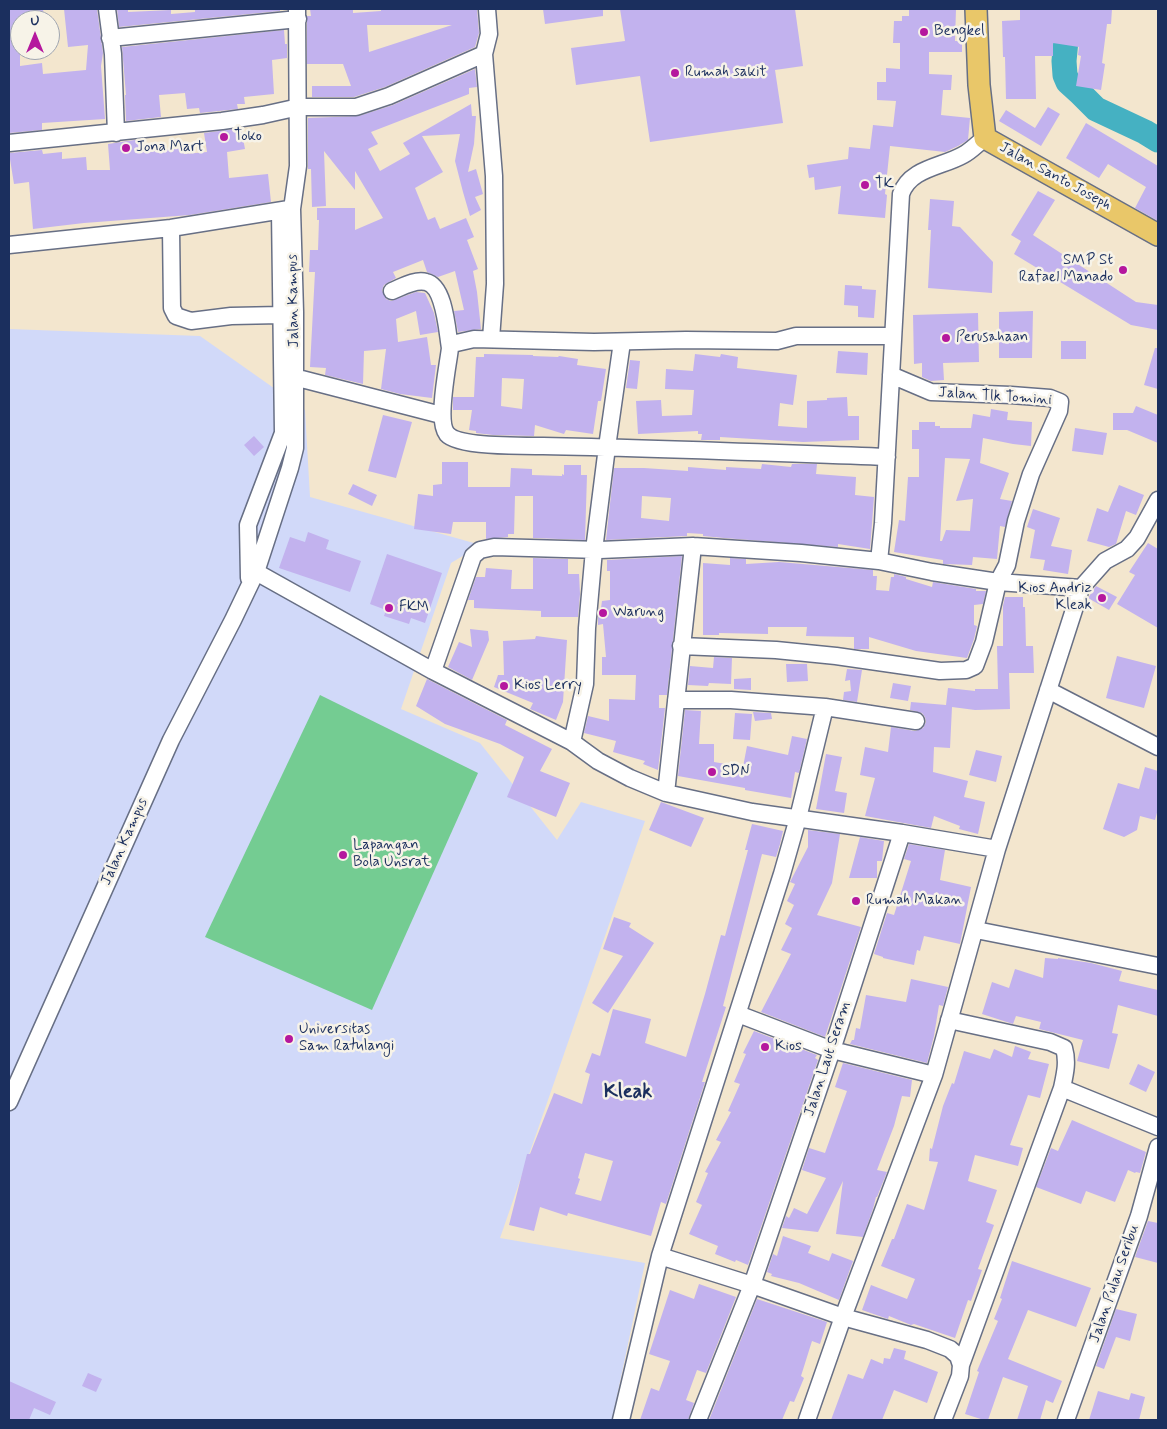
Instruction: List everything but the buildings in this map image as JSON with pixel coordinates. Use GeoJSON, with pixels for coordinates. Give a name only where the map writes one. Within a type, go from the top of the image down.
{"type":"FeatureCollection","features":[{"type":"Feature","properties":{"kind":"main road","name":"Jalan Santo Joseph"},"geometry":{"type":"LineString","coordinates":[[976,9],[979,85],[985,138],[1158,235]]}},
{"type":"Feature","properties":{"kind":"street"},"geometry":{"type":"LineString","coordinates":[[107,9],[114,83],[116,133]]}},
{"type":"Feature","properties":{"kind":"street"},"geometry":{"type":"LineString","coordinates":[[488,9],[489,34],[484,54],[494,176],[495,284],[490,339]]}},
{"type":"Feature","properties":{"kind":"street"},"geometry":{"type":"LineString","coordinates":[[110,38],[297,14]]}},
{"type":"Feature","properties":{"kind":"street","name":"Jalan Kampus"},"geometry":{"type":"LineString","coordinates":[[252,579],[248,525],[283,433],[280,316],[286,210],[298,166],[297,14]]}},
{"type":"Feature","properties":{"kind":"street"},"geometry":{"type":"LineString","coordinates":[[9,143],[116,133],[263,115],[299,107],[356,107],[365,105],[484,54]]}},
{"type":"Feature","properties":{"kind":"street"},"geometry":{"type":"LineString","coordinates":[[879,561],[884,523],[899,206],[904,186],[911,178],[922,172],[964,155],[985,138]]}},
{"type":"Feature","properties":{"kind":"street"},"geometry":{"type":"LineString","coordinates":[[9,246],[171,228],[286,210]]}},
{"type":"Feature","properties":{"kind":"street","name":"Jalan Kampus"},"geometry":{"type":"LineString","coordinates":[[9,1102],[171,740],[252,579],[290,468],[295,448],[295,303],[286,210]]}},
{"type":"Feature","properties":{"kind":"street"},"geometry":{"type":"LineString","coordinates":[[171,228],[172,308],[176,316],[191,321],[231,316],[280,316]]}},
{"type":"Feature","properties":{"kind":"street"},"geometry":{"type":"LineString","coordinates":[[392,291],[417,282],[425,282],[434,286],[441,297],[450,348],[441,415],[447,435],[458,439],[492,445],[887,457]]}},
{"type":"Feature","properties":{"kind":"street"},"geometry":{"type":"LineString","coordinates":[[450,348],[456,342],[474,339],[594,342],[777,341],[796,336],[893,336]]}},
{"type":"Feature","properties":{"kind":"street"},"geometry":{"type":"LineString","coordinates":[[572,742],[585,684],[587,628],[594,550],[622,342]]}},
{"type":"Feature","properties":{"kind":"street","name":"Jalan Tlk Tomini"},"geometry":{"type":"LineString","coordinates":[[891,376],[930,392],[1011,395],[1050,398],[1060,402],[1059,411],[1031,474],[1016,521],[1007,565],[998,582]]}},
{"type":"Feature","properties":{"kind":"street"},"geometry":{"type":"LineString","coordinates":[[294,377],[441,415]]}},
{"type":"Feature","properties":{"kind":"street"},"geometry":{"type":"LineString","coordinates":[[807,1420],[843,1317],[934,1075],[998,849],[1081,588],[1105,561],[1118,555],[1153,524],[1158,500]]}},
{"type":"Feature","properties":{"kind":"street"},"geometry":{"type":"LineString","coordinates":[[433,671],[476,553],[482,549],[494,547],[594,550],[693,546],[801,553],[879,561],[932,572],[998,582],[1081,588]]}},
{"type":"Feature","properties":{"kind":"street"},"geometry":{"type":"LineString","coordinates":[[666,793],[693,546]]}},
{"type":"Feature","properties":{"kind":"street"},"geometry":{"type":"LineString","coordinates":[[252,579],[572,742],[598,761],[622,774],[666,793],[752,812],[902,833],[998,849]]}},
{"type":"Feature","properties":{"kind":"street"},"geometry":{"type":"LineString","coordinates":[[681,646],[776,650],[836,656],[940,671],[966,670],[975,666],[984,642],[998,582]]}},
{"type":"Feature","properties":{"kind":"street"},"geometry":{"type":"LineString","coordinates":[[1048,690],[1158,747]]}},
{"type":"Feature","properties":{"kind":"street"},"geometry":{"type":"LineString","coordinates":[[676,700],[731,700],[824,707],[916,721]]}},
{"type":"Feature","properties":{"kind":"street"},"geometry":{"type":"LineString","coordinates":[[627,1419],[660,1256],[738,1014],[798,818],[824,707]]}},
{"type":"Feature","properties":{"kind":"street","name":"Jalan Laut Seram"},"geometry":{"type":"LineString","coordinates":[[698,1420],[752,1285],[832,1050],[902,833]]}},
{"type":"Feature","properties":{"kind":"street"},"geometry":{"type":"LineString","coordinates":[[976,930],[1158,966]]}},
{"type":"Feature","properties":{"kind":"street"},"geometry":{"type":"LineString","coordinates":[[738,1014],[832,1050],[934,1075]]}},
{"type":"Feature","properties":{"kind":"street"},"geometry":{"type":"LineString","coordinates":[[943,1420],[960,1376],[961,1364],[1062,1088],[1067,1057],[1064,1048],[1050,1042],[949,1020]]}},
{"type":"Feature","properties":{"kind":"street"},"geometry":{"type":"LineString","coordinates":[[1062,1088],[1158,1127]]}},
{"type":"Feature","properties":{"kind":"street","name":"Jalan Pulau Seribu"},"geometry":{"type":"LineString","coordinates":[[1066,1420],[1139,1216],[1158,1147]]}},
{"type":"Feature","properties":{"kind":"street"},"geometry":{"type":"LineString","coordinates":[[660,1256],[752,1285],[843,1317],[927,1340],[950,1349],[958,1356],[961,1364]]}},
{"type":"Feature","properties":{"kind":"shaded area","name":"Universitas Sam Ratulangi"},"geometry":{"type":"Polygon","coordinates":[[[9,329],[200,336],[305,410],[310,497],[481,545],[451,563],[401,709],[480,743],[557,840],[581,802],[645,821],[500,1238],[645,1263],[612,1420],[9,1420],[9,329]]]}},
{"type":"Feature","properties":{"kind":"green space","name":"Lapangan Bola Unsrat"},"geometry":{"type":"Polygon","coordinates":[[[320,695],[478,773],[372,1010],[205,937],[320,695]]]}},
{"type":"Feature","properties":{"kind":"waterway"},"geometry":{"type":"LineString","coordinates":[[1069,9],[1064,61],[1065,75],[1068,82],[1096,109],[1158,140]]}},
{"type":"Feature","properties":{"kind":"place","name":"Bengkel"},"geometry":{"type":"Point","coordinates":[924,32]}},
{"type":"Feature","properties":{"kind":"place","name":"Rumah sakit"},"geometry":{"type":"Point","coordinates":[675,73]}},
{"type":"Feature","properties":{"kind":"place","name":"Toko"},"geometry":{"type":"Point","coordinates":[224,137]}},
{"type":"Feature","properties":{"kind":"place","name":"Jona Mart"},"geometry":{"type":"Point","coordinates":[126,148]}},
{"type":"Feature","properties":{"kind":"place","name":"TK"},"geometry":{"type":"Point","coordinates":[865,185]}},
{"type":"Feature","properties":{"kind":"place","name":"SMP St Rafael Manado"},"geometry":{"type":"Point","coordinates":[1123,270]}},
{"type":"Feature","properties":{"kind":"place","name":"Perusahaan"},"geometry":{"type":"Point","coordinates":[946,338]}},
{"type":"Feature","properties":{"kind":"place","name":"Kios Andriz Kleak"},"geometry":{"type":"Point","coordinates":[1102,598]}},
{"type":"Feature","properties":{"kind":"place","name":"FKM"},"geometry":{"type":"Point","coordinates":[389,608]}},
{"type":"Feature","properties":{"kind":"place","name":"Warung"},"geometry":{"type":"Point","coordinates":[603,613]}},
{"type":"Feature","properties":{"kind":"place","name":"Kios Lerry"},"geometry":{"type":"Point","coordinates":[504,686]}},
{"type":"Feature","properties":{"kind":"place","name":"SDN"},"geometry":{"type":"Point","coordinates":[712,772]}},
{"type":"Feature","properties":{"kind":"place","name":"Lapangan Bola Unsrat"},"geometry":{"type":"Point","coordinates":[343,855]}},
{"type":"Feature","properties":{"kind":"place","name":"Rumah Makan"},"geometry":{"type":"Point","coordinates":[856,901]}},
{"type":"Feature","properties":{"kind":"place","name":"Universitas Sam Ratulangi"},"geometry":{"type":"Point","coordinates":[289,1039]}},
{"type":"Feature","properties":{"kind":"place","name":"Kios"},"geometry":{"type":"Point","coordinates":[765,1047]}},
{"type":"Feature","properties":{"kind":"district","name":"Kleak"},"geometry":{"type":"Point","coordinates":[628,1093]}}]}
